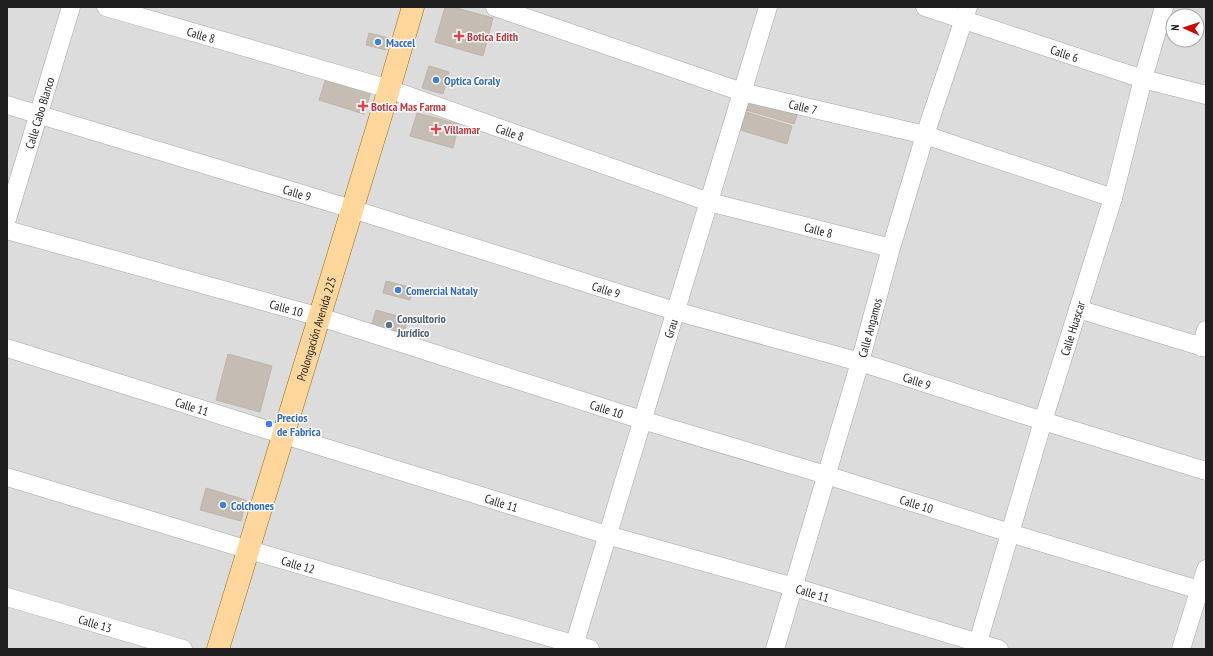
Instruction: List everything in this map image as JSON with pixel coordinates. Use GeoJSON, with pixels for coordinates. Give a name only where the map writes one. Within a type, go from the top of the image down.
{"type":"FeatureCollection","features":[{"type":"Feature","properties":{"kind":"main road","name":"Prolongación Avenida 225"},"geometry":{"type":"LineString","coordinates":[[218,649],[413,7]]}},
{"type":"Feature","properties":{"kind":"street","name":"Calle Cabo Blanco"},"geometry":{"type":"LineString","coordinates":[[7,219],[71,7]]}},
{"type":"Feature","properties":{"kind":"street","name":"Calle 8"},"geometry":{"type":"LineString","coordinates":[[106,7],[389,89],[708,202],[891,248]]}},
{"type":"Feature","properties":{"kind":"street","name":"Calle 7"},"geometry":{"type":"LineString","coordinates":[[495,7],[742,92],[925,135],[1113,198]]}},
{"type":"Feature","properties":{"kind":"street","name":"Grau"},"geometry":{"type":"LineString","coordinates":[[579,647],[607,535],[768,7]]}},
{"type":"Feature","properties":{"kind":"street","name":"Calle 6"},"geometry":{"type":"LineString","coordinates":[[925,7],[967,13],[1143,79],[1206,95]]}},
{"type":"Feature","properties":{"kind":"street","name":"Calle Huascar"},"geometry":{"type":"LineString","coordinates":[[977,646],[1043,421],[1113,198],[1143,79],[1164,7]]}},
{"type":"Feature","properties":{"kind":"street","name":"Calle Angamos"},"geometry":{"type":"LineString","coordinates":[[775,649],[925,135],[967,13]]}},
{"type":"Feature","properties":{"kind":"street","name":"Calle 9"},"geometry":{"type":"LineString","coordinates":[[7,106],[352,209],[675,311],[860,362],[1043,421],[1206,471]]}},
{"type":"Feature","properties":{"kind":"street","name":"Calle 10"},"geometry":{"type":"LineString","coordinates":[[7,230],[320,317],[642,420],[1203,591]]}},
{"type":"Feature","properties":{"kind":"street"},"geometry":{"type":"LineString","coordinates":[[1078,309],[1205,342]]}},
{"type":"Feature","properties":{"kind":"street","name":"Calle 11"},"geometry":{"type":"LineString","coordinates":[[7,348],[607,535],[794,587],[977,646],[999,649]]}},
{"type":"Feature","properties":{"kind":"street","name":"Calle 12"},"geometry":{"type":"LineString","coordinates":[[7,477],[248,550],[579,647]]}},
{"type":"Feature","properties":{"kind":"street"},"geometry":{"type":"LineString","coordinates":[[1181,649],[1203,591],[1206,569]]}},
{"type":"Feature","properties":{"kind":"street","name":"Calle 13"},"geometry":{"type":"LineString","coordinates":[[7,597],[183,649]]}},
{"type":"Feature","properties":{"kind":"shaded area"},"geometry":{"type":"Polygon","coordinates":[[[7,7],[1206,7],[1206,649],[7,649],[7,7]]]}},
{"type":"Feature","properties":{"kind":"building"},"geometry":{"type":"Polygon","coordinates":[[[445,7],[453,7],[493,18],[483,56],[435,42],[445,7]]]}},
{"type":"Feature","properties":{"kind":"building","name":"Maccel"},"geometry":{"type":"Polygon","coordinates":[[[369,33],[389,38],[386,50],[366,45],[369,33]]]}},
{"type":"Feature","properties":{"kind":"building","name":"Optica Coraly"},"geometry":{"type":"Polygon","coordinates":[[[429,66],[449,72],[443,94],[422,88],[429,66]]]}},
{"type":"Feature","properties":{"kind":"building"},"geometry":{"type":"Polygon","coordinates":[[[326,78],[371,91],[364,114],[319,100],[326,78]]]}},
{"type":"Feature","properties":{"kind":"building"},"geometry":{"type":"Polygon","coordinates":[[[751,95],[799,109],[794,124],[746,110],[751,95]]]}},
{"type":"Feature","properties":{"kind":"building"},"geometry":{"type":"Polygon","coordinates":[[[746,112],[792,126],[787,144],[740,130],[746,112]]]}},
{"type":"Feature","properties":{"kind":"building"},"geometry":{"type":"Polygon","coordinates":[[[417,113],[459,124],[453,148],[410,136],[417,113]]]}},
{"type":"Feature","properties":{"kind":"building","name":"Comercial Nataly"},"geometry":{"type":"Polygon","coordinates":[[[386,281],[413,288],[410,300],[383,293],[386,281]]]}},
{"type":"Feature","properties":{"kind":"building","name":"Consultorio Jurídico"},"geometry":{"type":"Polygon","coordinates":[[[376,310],[408,319],[402,340],[370,331],[376,310]]]}},
{"type":"Feature","properties":{"kind":"building"},"geometry":{"type":"Polygon","coordinates":[[[228,354],[272,366],[260,412],[216,400],[228,354]]]}},
{"type":"Feature","properties":{"kind":"building","name":"Colchones"},"geometry":{"type":"Polygon","coordinates":[[[206,488],[246,500],[241,521],[200,510],[206,488]]]}},
{"type":"Feature","properties":{"kind":"place","name":"Botica Edith"},"geometry":{"type":"Point","coordinates":[459,36]}},
{"type":"Feature","properties":{"kind":"place","name":"Maccel"},"geometry":{"type":"Point","coordinates":[378,42]}},
{"type":"Feature","properties":{"kind":"place","name":"Optica Coraly"},"geometry":{"type":"Point","coordinates":[436,80]}},
{"type":"Feature","properties":{"kind":"place","name":"Botica Mas Farma"},"geometry":{"type":"Point","coordinates":[363,106]}},
{"type":"Feature","properties":{"kind":"place","name":"Villamar"},"geometry":{"type":"Point","coordinates":[436,129]}},
{"type":"Feature","properties":{"kind":"place","name":"Comercial Nataly"},"geometry":{"type":"Point","coordinates":[398,290]}},
{"type":"Feature","properties":{"kind":"place","name":"Consultorio Jurídico"},"geometry":{"type":"Point","coordinates":[389,325]}},
{"type":"Feature","properties":{"kind":"place","name":"Precios de Fabrica"},"geometry":{"type":"Point","coordinates":[269,424]}},
{"type":"Feature","properties":{"kind":"place","name":"Colchones"},"geometry":{"type":"Point","coordinates":[223,505]}}]}
